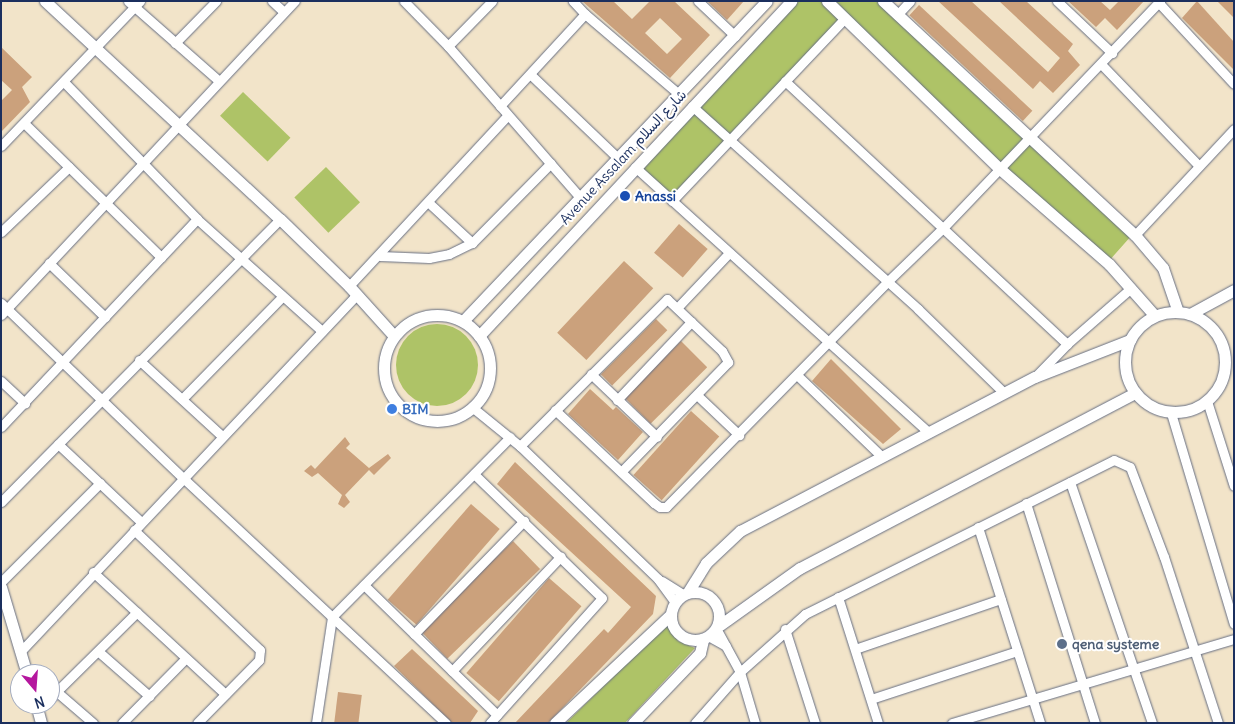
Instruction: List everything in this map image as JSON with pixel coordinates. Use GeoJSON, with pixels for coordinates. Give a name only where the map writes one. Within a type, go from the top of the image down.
{"type":"FeatureCollection","features":[{"type":"Feature","properties":{"kind":"street"},"geometry":{"type":"LineString","coordinates":[[45,1],[280,219],[353,290],[394,336]]}},
{"type":"Feature","properties":{"kind":"street"},"geometry":{"type":"LineString","coordinates":[[175,43],[216,1]]}},
{"type":"Feature","properties":{"kind":"street"},"geometry":{"type":"LineString","coordinates":[[272,1],[284,12]]}},
{"type":"Feature","properties":{"kind":"street"},"geometry":{"type":"LineString","coordinates":[[295,1],[3,309],[446,723]]}},
{"type":"Feature","properties":{"kind":"street"},"geometry":{"type":"LineString","coordinates":[[404,1],[448,46],[580,196]]}},
{"type":"Feature","properties":{"kind":"street"},"geometry":{"type":"LineString","coordinates":[[448,46],[492,1]]}},
{"type":"Feature","properties":{"kind":"street"},"geometry":{"type":"LineString","coordinates":[[573,1],[585,14],[680,95]]}},
{"type":"Feature","properties":{"kind":"street"},"geometry":{"type":"LineString","coordinates":[[698,1],[735,36]]}},
{"type":"Feature","properties":{"kind":"street","name":"Avenue Assalam شارع السلام"},"geometry":{"type":"LineString","coordinates":[[462,321],[580,196],[680,95],[767,1]]}},
{"type":"Feature","properties":{"kind":"street","name":"Avenue Assalam شارع السلام"},"geometry":{"type":"LineString","coordinates":[[479,336],[791,1]]}},
{"type":"Feature","properties":{"kind":"street"},"geometry":{"type":"LineString","coordinates":[[826,1],[1000,169],[1109,264],[1155,316]]}},
{"type":"Feature","properties":{"kind":"street"},"geometry":{"type":"LineString","coordinates":[[883,1],[1135,235],[1164,268],[1184,313],[1215,331],[1222,344],[1225,363],[1222,381],[1207,401],[1190,411],[1171,413],[1150,407],[1135,393],[1126,376],[1125,358],[1130,340],[1140,326],[1155,316],[1184,313],[1234,290]]}},
{"type":"Feature","properties":{"kind":"street"},"geometry":{"type":"LineString","coordinates":[[897,14],[910,1]]}},
{"type":"Feature","properties":{"kind":"street"},"geometry":{"type":"LineString","coordinates":[[1057,1],[1112,53]]}},
{"type":"Feature","properties":{"kind":"street"},"geometry":{"type":"LineString","coordinates":[[555,410],[621,472],[664,507],[798,376],[886,282],[944,227],[1159,2],[1234,84]]}},
{"type":"Feature","properties":{"kind":"street"},"geometry":{"type":"LineString","coordinates":[[1,146],[97,49],[134,3],[175,43],[219,81]]}},
{"type":"Feature","properties":{"kind":"street"},"geometry":{"type":"LineString","coordinates":[[500,106],[531,75],[585,14]]}},
{"type":"Feature","properties":{"kind":"street"},"geometry":{"type":"LineString","coordinates":[[672,201],[727,140],[845,18]]}},
{"type":"Feature","properties":{"kind":"street"},"geometry":{"type":"LineString","coordinates":[[1101,64],[1199,166]]}},
{"type":"Feature","properties":{"kind":"street"},"geometry":{"type":"LineString","coordinates":[[531,75],[618,158]]}},
{"type":"Feature","properties":{"kind":"street"},"geometry":{"type":"LineString","coordinates":[[785,81],[944,227],[1067,344]]}},
{"type":"Feature","properties":{"kind":"street"},"geometry":{"type":"LineString","coordinates":[[64,82],[197,219],[322,331]]}},
{"type":"Feature","properties":{"kind":"street"},"geometry":{"type":"LineString","coordinates":[[692,106],[727,140],[886,282],[1004,393]]}},
{"type":"Feature","properties":{"kind":"street"},"geometry":{"type":"LineString","coordinates":[[21,651],[182,477],[322,331],[380,256],[508,115]]}},
{"type":"Feature","properties":{"kind":"street"},"geometry":{"type":"LineString","coordinates":[[24,123],[161,257]]}},
{"type":"Feature","properties":{"kind":"street"},"geometry":{"type":"LineString","coordinates":[[1135,235],[1234,129]]}},
{"type":"Feature","properties":{"kind":"street"},"geometry":{"type":"LineString","coordinates":[[380,256],[429,258],[449,254],[472,243],[550,164]]}},
{"type":"Feature","properties":{"kind":"street"},"geometry":{"type":"LineString","coordinates":[[1,232],[68,167]]}},
{"type":"Feature","properties":{"kind":"street"},"geometry":{"type":"LineString","coordinates":[[635,167],[928,432]]}},
{"type":"Feature","properties":{"kind":"street"},"geometry":{"type":"LineString","coordinates":[[429,203],[472,243]]}},
{"type":"Feature","properties":{"kind":"street"},"geometry":{"type":"LineString","coordinates":[[1,427],[197,219]]}},
{"type":"Feature","properties":{"kind":"street"},"geometry":{"type":"LineString","coordinates":[[1,502],[280,219]]}},
{"type":"Feature","properties":{"kind":"street"},"geometry":{"type":"LineString","coordinates":[[677,308],[729,253]]}},
{"type":"Feature","properties":{"kind":"street"},"geometry":{"type":"LineString","coordinates":[[48,263],[105,317]]}},
{"type":"Feature","properties":{"kind":"street"},"geometry":{"type":"LineString","coordinates":[[1035,378],[1067,344],[1131,288]]}},
{"type":"Feature","properties":{"kind":"street"},"geometry":{"type":"LineString","coordinates":[[182,399],[282,296]]}},
{"type":"Feature","properties":{"kind":"street"},"geometry":{"type":"LineString","coordinates":[[520,446],[663,300],[667,299],[722,351],[728,362],[698,396],[621,472]]}},
{"type":"Feature","properties":{"kind":"street"},"geometry":{"type":"LineString","coordinates":[[444,315],[462,321],[479,336],[490,366],[488,382],[472,407],[442,420],[422,418],[403,409],[390,394],[384,374],[385,354],[394,336],[408,323],[426,316],[444,315]]}},
{"type":"Feature","properties":{"kind":"street"},"geometry":{"type":"LineString","coordinates":[[617,400],[691,322]]}},
{"type":"Feature","properties":{"kind":"street"},"geometry":{"type":"LineString","coordinates":[[1222,344],[1234,339]]}},
{"type":"Feature","properties":{"kind":"street"},"geometry":{"type":"LineString","coordinates":[[555,723],[671,614],[706,562],[740,531],[1004,393],[1035,378],[1130,340]]}},
{"type":"Feature","properties":{"kind":"street"},"geometry":{"type":"LineString","coordinates":[[140,360],[222,436]]}},
{"type":"Feature","properties":{"kind":"street"},"geometry":{"type":"LineString","coordinates":[[591,374],[657,437]]}},
{"type":"Feature","properties":{"kind":"street"},"geometry":{"type":"LineString","coordinates":[[798,376],[881,456]]}},
{"type":"Feature","properties":{"kind":"street"},"geometry":{"type":"LineString","coordinates":[[1,381],[24,403]]}},
{"type":"Feature","properties":{"kind":"street"},"geometry":{"type":"LineString","coordinates":[[671,614],[680,635],[687,640],[712,633],[800,568],[1135,393]]}},
{"type":"Feature","properties":{"kind":"street"},"geometry":{"type":"LineString","coordinates":[[698,396],[739,434]]}},
{"type":"Feature","properties":{"kind":"street"},"geometry":{"type":"LineString","coordinates":[[1207,401],[1234,486]]}},
{"type":"Feature","properties":{"kind":"street"},"geometry":{"type":"LineString","coordinates":[[472,407],[520,446],[658,579],[682,596]]}},
{"type":"Feature","properties":{"kind":"street"},"geometry":{"type":"LineString","coordinates":[[1171,413],[1234,624]]}},
{"type":"Feature","properties":{"kind":"street"},"geometry":{"type":"LineString","coordinates":[[316,723],[332,618],[510,437]]}},
{"type":"Feature","properties":{"kind":"street"},"geometry":{"type":"LineString","coordinates":[[58,444],[141,522]]}},
{"type":"Feature","properties":{"kind":"street"},"geometry":{"type":"LineString","coordinates":[[695,723],[740,672],[785,629],[804,614],[1114,460],[1130,467],[1218,723]]}},
{"type":"Feature","properties":{"kind":"street"},"geometry":{"type":"LineString","coordinates":[[474,474],[561,556],[602,598],[490,723]]}},
{"type":"Feature","properties":{"kind":"street"},"geometry":{"type":"LineString","coordinates":[[1070,482],[1152,723]]}},
{"type":"Feature","properties":{"kind":"street"},"geometry":{"type":"LineString","coordinates":[[1,582],[100,483]]}},
{"type":"Feature","properties":{"kind":"street"},"geometry":{"type":"LineString","coordinates":[[1026,503],[1095,723]]}},
{"type":"Feature","properties":{"kind":"street"},"geometry":{"type":"LineString","coordinates":[[414,634],[524,521]]}},
{"type":"Feature","properties":{"kind":"street"},"geometry":{"type":"LineString","coordinates":[[978,527],[1040,723]]}},
{"type":"Feature","properties":{"kind":"street"},"geometry":{"type":"LineString","coordinates":[[134,530],[260,650],[259,660],[197,723]]}},
{"type":"Feature","properties":{"kind":"street"},"geometry":{"type":"LineString","coordinates":[[452,671],[561,556]]}},
{"type":"Feature","properties":{"kind":"street"},"geometry":{"type":"LineString","coordinates":[[93,572],[225,694]]}},
{"type":"Feature","properties":{"kind":"street"},"geometry":{"type":"LineString","coordinates":[[364,585],[497,715]]}},
{"type":"Feature","properties":{"kind":"street"},"geometry":{"type":"LineString","coordinates":[[1,587],[24,664]]}},
{"type":"Feature","properties":{"kind":"street"},"geometry":{"type":"LineString","coordinates":[[633,723],[700,654],[712,633],[718,609],[710,598],[697,592],[682,596]]}},
{"type":"Feature","properties":{"kind":"street"},"geometry":{"type":"LineString","coordinates":[[838,597],[878,723]]}},
{"type":"Feature","properties":{"kind":"street"},"geometry":{"type":"LineString","coordinates":[[855,649],[1001,599]]}},
{"type":"Feature","properties":{"kind":"street"},"geometry":{"type":"LineString","coordinates":[[60,689],[99,652],[136,612]]}},
{"type":"Feature","properties":{"kind":"street"},"geometry":{"type":"LineString","coordinates":[[785,629],[815,723]]}},
{"type":"Feature","properties":{"kind":"street"},"geometry":{"type":"LineString","coordinates":[[712,633],[726,646],[740,672],[755,723]]}},
{"type":"Feature","properties":{"kind":"street"},"geometry":{"type":"LineString","coordinates":[[952,723],[1032,697],[1234,639]]}},
{"type":"Feature","properties":{"kind":"street"},"geometry":{"type":"LineString","coordinates":[[871,699],[1017,651]]}},
{"type":"Feature","properties":{"kind":"street"},"geometry":{"type":"LineString","coordinates":[[99,652],[149,696]]}},
{"type":"Feature","properties":{"kind":"street"},"geometry":{"type":"LineString","coordinates":[[122,723],[186,658]]}},
{"type":"Feature","properties":{"kind":"street"},"geometry":{"type":"LineString","coordinates":[[60,699],[93,723]]}},
{"type":"Feature","properties":{"kind":"green space"},"geometry":{"type":"Polygon","coordinates":[[[791,1],[883,1],[1132,235],[1108,262],[845,18],[672,201],[635,167],[791,1]]]}},
{"type":"Feature","properties":{"kind":"green space"},"geometry":{"type":"Polygon","coordinates":[[[243,92],[290,138],[268,162],[220,116],[243,92]]]}},
{"type":"Feature","properties":{"kind":"green space"},"geometry":{"type":"Polygon","coordinates":[[[326,167],[360,202],[328,233],[294,198],[326,167]]]}},
{"type":"Feature","properties":{"kind":"green space"},"geometry":{"type":"Polygon","coordinates":[[[437,324],[453,327],[466,336],[475,349],[478,365],[475,381],[466,394],[453,403],[437,406],[421,403],[408,394],[399,381],[396,365],[399,349],[408,336],[421,327],[437,324]]]}},
{"type":"Feature","properties":{"kind":"green space"},"geometry":{"type":"Polygon","coordinates":[[[667,624],[678,641],[695,648],[625,723],[566,723],[667,624]]]}},
{"type":"Feature","properties":{"kind":"building"},"geometry":{"type":"Polygon","coordinates":[[[582,1],[613,1],[632,19],[650,1],[674,1],[710,35],[670,78],[582,1]],[[660,18],[645,33],[667,54],[682,39],[660,18]]]}},
{"type":"Feature","properties":{"kind":"building"},"geometry":{"type":"Polygon","coordinates":[[[707,1],[744,1],[727,20],[707,1]]]}},
{"type":"Feature","properties":{"kind":"building"},"geometry":{"type":"Polygon","coordinates":[[[938,1],[971,1],[1048,72],[1060,58],[999,1],[1026,1],[1073,44],[1068,51],[1080,65],[1053,93],[1040,81],[1033,89],[938,1]]]}},
{"type":"Feature","properties":{"kind":"building"},"geometry":{"type":"Polygon","coordinates":[[[1068,1],[1100,1],[1110,10],[1119,1],[1144,1],[1117,30],[1105,18],[1096,27],[1068,1]]]}},
{"type":"Feature","properties":{"kind":"building"},"geometry":{"type":"Polygon","coordinates":[[[1197,1],[1234,42],[1234,70],[1182,18],[1197,1]]]}},
{"type":"Feature","properties":{"kind":"building"},"geometry":{"type":"Polygon","coordinates":[[[1217,1],[1234,1],[1234,18],[1217,1]]]}},
{"type":"Feature","properties":{"kind":"building"},"geometry":{"type":"Polygon","coordinates":[[[919,5],[1032,111],[1023,121],[909,15],[919,5]]]}},
{"type":"Feature","properties":{"kind":"building"},"geometry":{"type":"Polygon","coordinates":[[[1,47],[32,77],[22,87],[30,102],[1,132],[1,101],[12,90],[1,80],[1,47]]]}},
{"type":"Feature","properties":{"kind":"building"},"geometry":{"type":"Polygon","coordinates":[[[679,224],[708,249],[683,278],[654,253],[679,224]]]}},
{"type":"Feature","properties":{"kind":"building"},"geometry":{"type":"Polygon","coordinates":[[[624,261],[653,288],[586,360],[557,333],[624,261]]]}},
{"type":"Feature","properties":{"kind":"building"},"geometry":{"type":"Polygon","coordinates":[[[656,319],[667,330],[612,385],[601,374],[656,319]]]}},
{"type":"Feature","properties":{"kind":"building"},"geometry":{"type":"Polygon","coordinates":[[[681,341],[707,367],[651,424],[624,398],[681,341]]]}},
{"type":"Feature","properties":{"kind":"building"},"geometry":{"type":"Polygon","coordinates":[[[831,359],[901,429],[883,444],[812,381],[831,359]]]}},
{"type":"Feature","properties":{"kind":"building"},"geometry":{"type":"Polygon","coordinates":[[[590,389],[613,410],[616,407],[643,432],[618,460],[568,414],[590,389]]]}},
{"type":"Feature","properties":{"kind":"building"},"geometry":{"type":"Polygon","coordinates":[[[691,411],[719,436],[662,500],[633,475],[691,411]]]}},
{"type":"Feature","properties":{"kind":"building"},"geometry":{"type":"Polygon","coordinates":[[[345,437],[350,444],[346,448],[369,468],[388,454],[391,458],[374,475],[369,470],[345,495],[350,502],[344,508],[338,504],[342,495],[318,473],[312,477],[304,471],[311,465],[315,469],[345,437]]]}},
{"type":"Feature","properties":{"kind":"building"},"geometry":{"type":"Polygon","coordinates":[[[515,462],[656,596],[653,614],[548,723],[515,723],[604,629],[608,633],[631,607],[497,484],[515,462]]]}},
{"type":"Feature","properties":{"kind":"building"},"geometry":{"type":"Polygon","coordinates":[[[471,504],[500,529],[416,625],[388,600],[471,504]]]}},
{"type":"Feature","properties":{"kind":"building"},"geometry":{"type":"Polygon","coordinates":[[[513,541],[540,569],[447,659],[420,631],[513,541]]]}},
{"type":"Feature","properties":{"kind":"building"},"geometry":{"type":"Polygon","coordinates":[[[549,578],[581,606],[499,701],[466,673],[549,578]]]}},
{"type":"Feature","properties":{"kind":"building"},"geometry":{"type":"Polygon","coordinates":[[[412,649],[478,711],[470,723],[452,723],[394,666],[412,649]]]}},
{"type":"Feature","properties":{"kind":"building"},"geometry":{"type":"Polygon","coordinates":[[[338,692],[362,695],[358,723],[334,723],[338,692]]]}},
{"type":"Feature","properties":{"kind":"place","name":"Anassi"},"geometry":{"type":"Point","coordinates":[625,196]}},
{"type":"Feature","properties":{"kind":"place","name":"BIM"},"geometry":{"type":"Point","coordinates":[392,409]}},
{"type":"Feature","properties":{"kind":"place","name":"qena systeme"},"geometry":{"type":"Point","coordinates":[1062,644]}}]}
